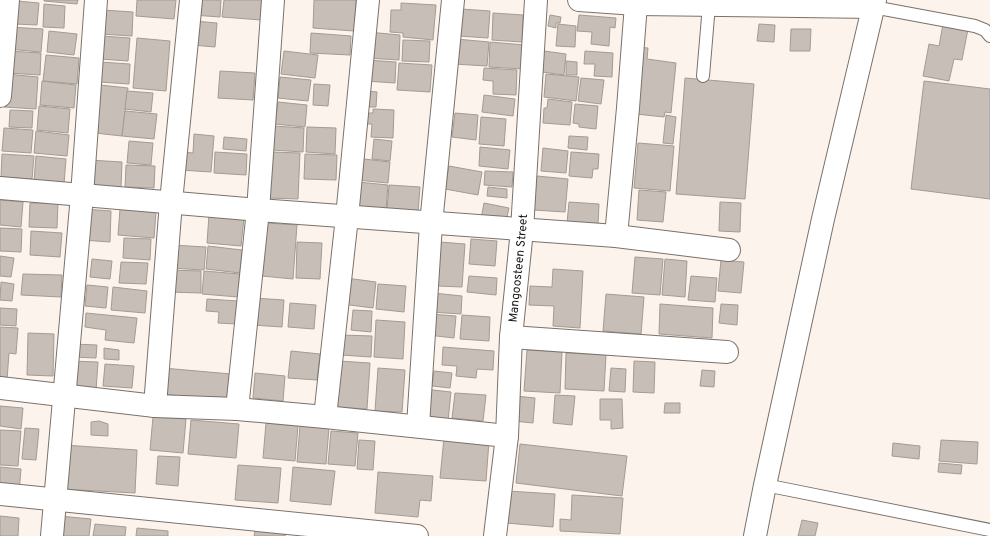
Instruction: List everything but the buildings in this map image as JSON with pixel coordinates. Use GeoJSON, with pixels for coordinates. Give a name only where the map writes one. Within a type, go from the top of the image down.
{"type":"FeatureCollection","features":[{"type":"Feature","properties":{"kind":"street"},"geometry":{"type":"LineString","coordinates":[[0,96],[8,0]]}},
{"type":"Feature","properties":{"kind":"street"},"geometry":{"type":"LineString","coordinates":[[52,536],[82,195],[96,0]]}},
{"type":"Feature","properties":{"kind":"street"},"geometry":{"type":"LineString","coordinates":[[154,406],[171,202],[191,0]]}},
{"type":"Feature","properties":{"kind":"street"},"geometry":{"type":"LineString","coordinates":[[237,410],[258,210],[273,0]]}},
{"type":"Feature","properties":{"kind":"street"},"geometry":{"type":"LineString","coordinates":[[325,417],[347,217],[368,0]]}},
{"type":"Feature","properties":{"kind":"street"},"geometry":{"type":"LineString","coordinates":[[418,426],[432,224],[453,0]]}},
{"type":"Feature","properties":{"kind":"street","name":"Mangoosteen Street"},"geometry":{"type":"LineString","coordinates":[[495,536],[507,436],[511,337],[522,230],[536,0]]}},
{"type":"Feature","properties":{"kind":"street"},"geometry":{"type":"LineString","coordinates":[[588,0],[709,5],[874,3],[823,219],[755,536]]}},
{"type":"Feature","properties":{"kind":"street"},"geometry":{"type":"LineString","coordinates":[[616,236],[636,2]]}},
{"type":"Feature","properties":{"kind":"street"},"geometry":{"type":"LineString","coordinates":[[0,188],[432,224],[616,236],[729,250]]}},
{"type":"Feature","properties":{"kind":"street"},"geometry":{"type":"LineString","coordinates":[[511,337],[727,352]]}},
{"type":"Feature","properties":{"kind":"street"},"geometry":{"type":"LineString","coordinates":[[0,388],[154,406],[237,410],[325,417],[507,436]]}},
{"type":"Feature","properties":{"kind":"street"},"geometry":{"type":"LineString","coordinates":[[0,494],[417,536]]}},
{"type":"Feature","properties":{"kind":"lane"},"geometry":{"type":"LineString","coordinates":[[874,3],[975,26],[985,30],[990,36]]}},
{"type":"Feature","properties":{"kind":"lane"},"geometry":{"type":"LineString","coordinates":[[704,76],[709,5]]}},
{"type":"Feature","properties":{"kind":"lane"},"geometry":{"type":"LineString","coordinates":[[765,485],[990,530]]}}]}
